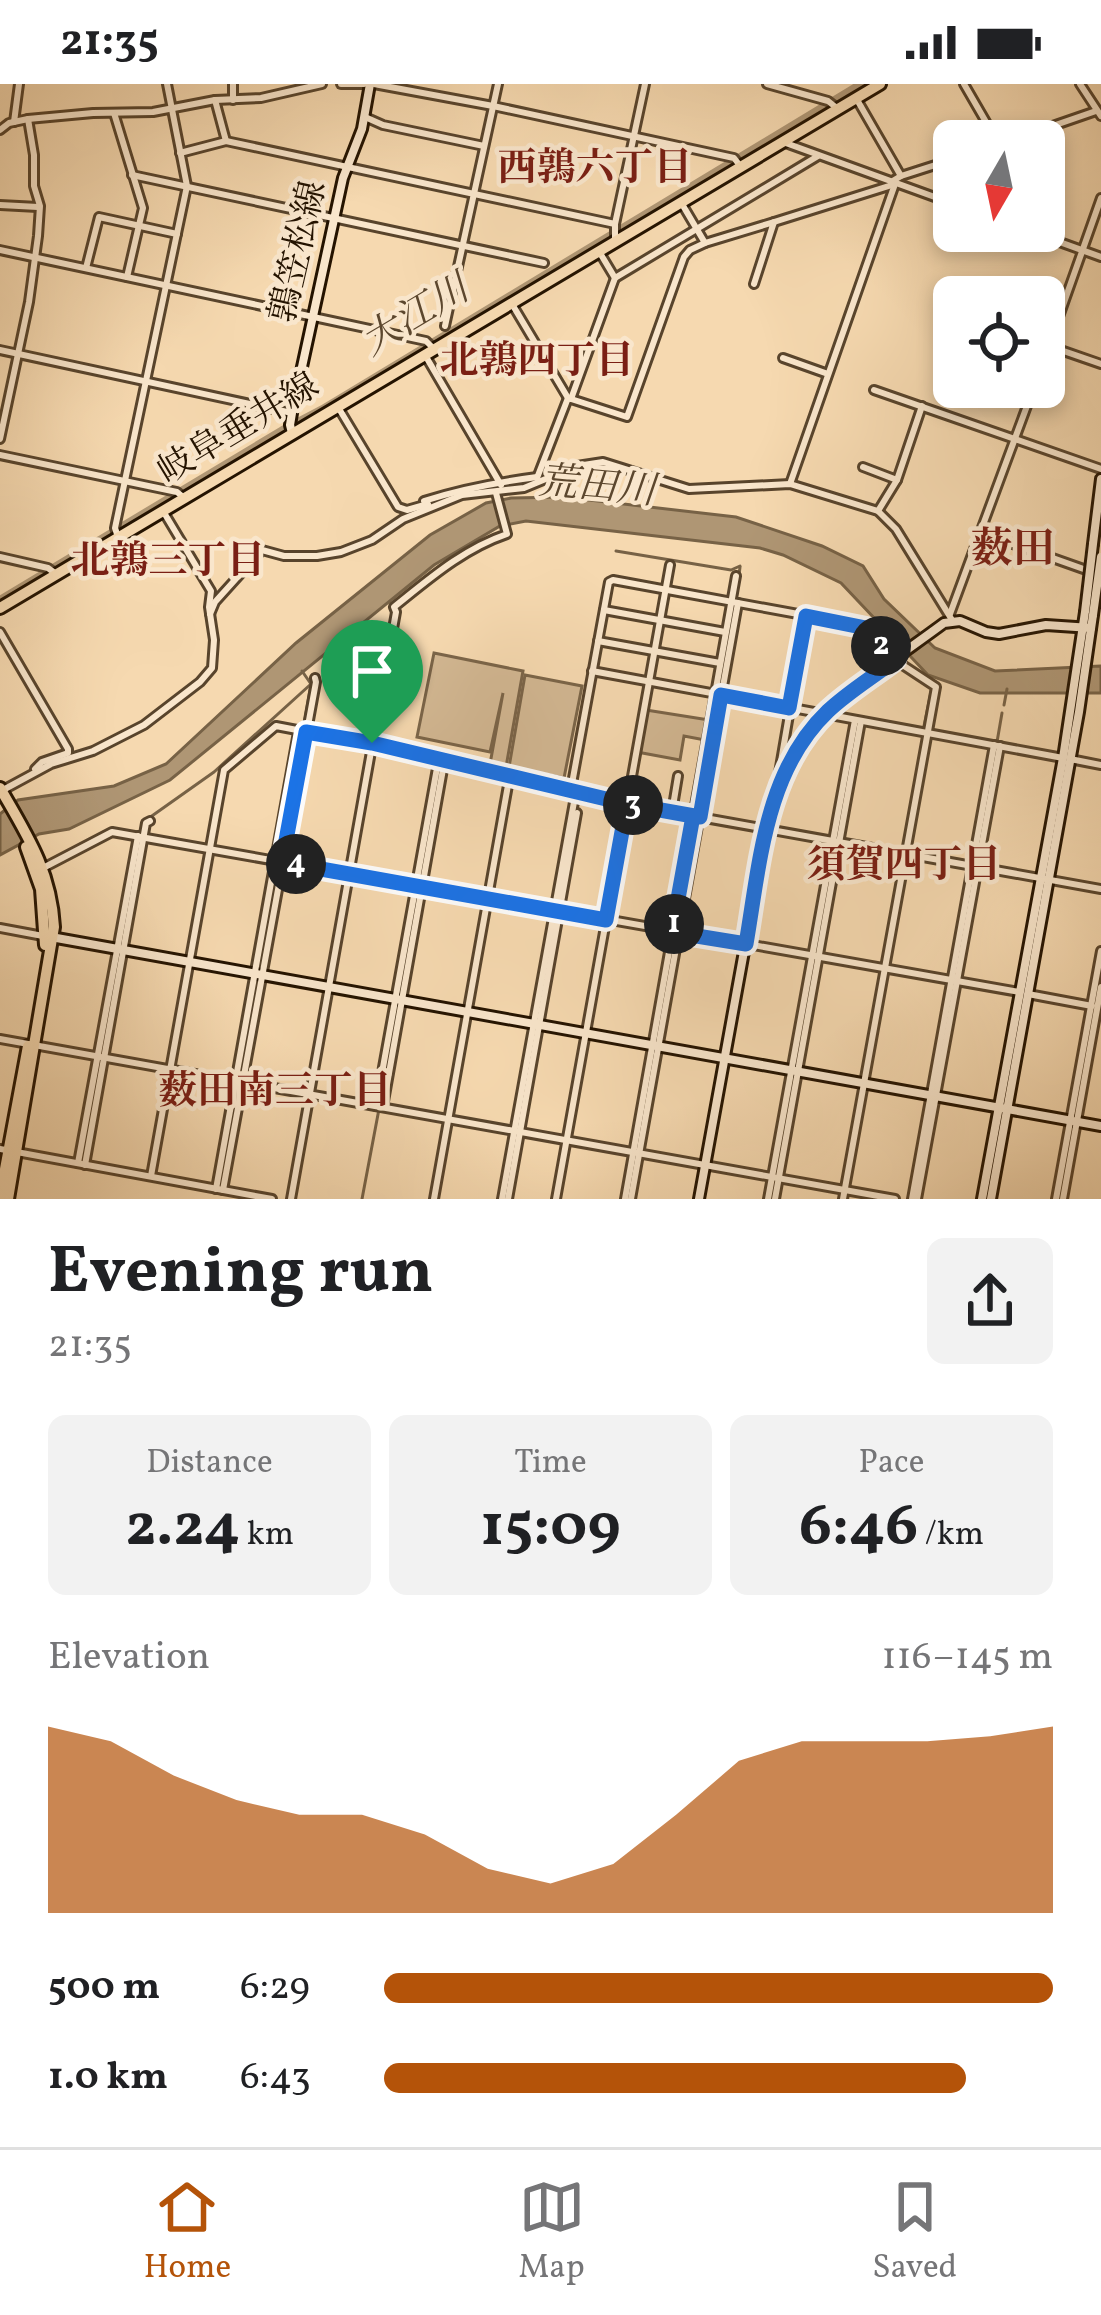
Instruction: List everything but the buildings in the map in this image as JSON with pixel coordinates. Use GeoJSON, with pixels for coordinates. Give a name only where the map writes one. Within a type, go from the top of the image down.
{"type":"FeatureCollection","features":[{"type":"Feature","properties":{"kind":"main road","name":"岐阜垂井線"},"geometry":{"type":"LineString","coordinates":[[0,608],[116,533],[163,511],[291,429],[338,406],[599,251],[615,233],[681,202],[738,163],[880,84]]}},
{"type":"Feature","properties":{"kind":"main road"},"geometry":{"type":"LineString","coordinates":[[2,794],[39,864],[50,937],[8,1151],[4,1198]]}},
{"type":"Feature","properties":{"kind":"street"},"geometry":{"type":"LineString","coordinates":[[11,122],[19,84]]}},
{"type":"Feature","properties":{"kind":"street"},"geometry":{"type":"LineString","coordinates":[[116,533],[187,186],[167,84]]}},
{"type":"Feature","properties":{"kind":"street"},"geometry":{"type":"LineString","coordinates":[[233,84],[233,100]]}},
{"type":"Feature","properties":{"kind":"street"},"geometry":{"type":"LineString","coordinates":[[0,130],[28,119],[153,112],[215,100],[261,98],[322,84]]}},
{"type":"Feature","properties":{"kind":"street"},"geometry":{"type":"LineString","coordinates":[[341,84],[369,84],[493,106],[738,163]]}},
{"type":"Feature","properties":{"kind":"street","name":"鶉笠松線"},"geometry":{"type":"LineString","coordinates":[[291,429],[334,218],[369,84]]}},
{"type":"Feature","properties":{"kind":"street"},"geometry":{"type":"LineString","coordinates":[[445,326],[498,84]]}},
{"type":"Feature","properties":{"kind":"street"},"geometry":{"type":"LineString","coordinates":[[180,153],[226,141],[474,194],[615,233],[645,84]]}},
{"type":"Feature","properties":{"kind":"street"},"geometry":{"type":"LineString","coordinates":[[767,84],[835,106]]}},
{"type":"Feature","properties":{"kind":"street"},"geometry":{"type":"LineString","coordinates":[[964,84],[985,120]]}},
{"type":"Feature","properties":{"kind":"street"},"geometry":{"type":"LineString","coordinates":[[1065,124],[1098,114],[1080,84]]}},
{"type":"Feature","properties":{"kind":"street"},"geometry":{"type":"LineString","coordinates":[[856,98],[901,176]]}},
{"type":"Feature","properties":{"kind":"street"},"geometry":{"type":"LineString","coordinates":[[215,100],[226,141]]}},
{"type":"Feature","properties":{"kind":"street"},"geometry":{"type":"LineString","coordinates":[[114,112],[143,208],[127,278]]}},
{"type":"Feature","properties":{"kind":"street"},"geometry":{"type":"LineString","coordinates":[[0,116],[11,122]]}},
{"type":"Feature","properties":{"kind":"street"},"geometry":{"type":"LineString","coordinates":[[364,117],[484,146]]}},
{"type":"Feature","properties":{"kind":"street"},"geometry":{"type":"LineString","coordinates":[[0,439],[35,258],[40,206],[28,119]]}},
{"type":"Feature","properties":{"kind":"street"},"geometry":{"type":"LineString","coordinates":[[782,142],[933,197]]}},
{"type":"Feature","properties":{"kind":"street"},"geometry":{"type":"LineString","coordinates":[[513,490],[538,478],[615,278],[818,156]]}},
{"type":"Feature","properties":{"kind":"street"},"geometry":{"type":"LineString","coordinates":[[512,304],[570,399],[627,417],[689,250],[933,166]]}},
{"type":"Feature","properties":{"kind":"street"},"geometry":{"type":"LineString","coordinates":[[132,175],[544,263]]}},
{"type":"Feature","properties":{"kind":"street"},"geometry":{"type":"LineString","coordinates":[[790,484],[893,183]]}},
{"type":"Feature","properties":{"kind":"street"},"geometry":{"type":"LineString","coordinates":[[1065,299],[1101,198]]}},
{"type":"Feature","properties":{"kind":"street"},"geometry":{"type":"LineString","coordinates":[[681,202],[705,244]]}},
{"type":"Feature","properties":{"kind":"street"},"geometry":{"type":"LineString","coordinates":[[0,205],[40,206]]}},
{"type":"Feature","properties":{"kind":"street"},"geometry":{"type":"LineString","coordinates":[[86,268],[99,217],[177,234]]}},
{"type":"Feature","properties":{"kind":"street"},"geometry":{"type":"LineString","coordinates":[[754,284],[774,222]]}},
{"type":"Feature","properties":{"kind":"street"},"geometry":{"type":"LineString","coordinates":[[1065,244],[1101,256]]}},
{"type":"Feature","properties":{"kind":"street"},"geometry":{"type":"LineString","coordinates":[[0,250],[313,316],[429,348],[502,485]]}},
{"type":"Feature","properties":{"kind":"street"},"geometry":{"type":"LineString","coordinates":[[599,251],[615,278]]}},
{"type":"Feature","properties":{"kind":"street"},"geometry":{"type":"LineString","coordinates":[[0,350],[292,412]]}},
{"type":"Feature","properties":{"kind":"street"},"geometry":{"type":"LineString","coordinates":[[1065,352],[1101,364]]}},
{"type":"Feature","properties":{"kind":"street"},"geometry":{"type":"LineString","coordinates":[[783,358],[828,374]]}},
{"type":"Feature","properties":{"kind":"street"},"geometry":{"type":"LineString","coordinates":[[874,390],[1101,469]]}},
{"type":"Feature","properties":{"kind":"street"},"geometry":{"type":"LineString","coordinates":[[338,406],[403,510],[462,495],[496,496],[578,466],[603,462],[689,489],[790,484],[878,511],[896,529],[951,617],[999,634],[1046,625],[1092,628]]}},
{"type":"Feature","properties":{"kind":"street"},"geometry":{"type":"LineString","coordinates":[[878,511],[897,480],[922,406]]}},
{"type":"Feature","properties":{"kind":"street"},"geometry":{"type":"LineString","coordinates":[[699,1199],[766,829],[783,777],[825,714],[951,617],[1027,408]]}},
{"type":"Feature","properties":{"kind":"street"},"geometry":{"type":"LineString","coordinates":[[0,455],[181,496]]}},
{"type":"Feature","properties":{"kind":"street"},"geometry":{"type":"LineString","coordinates":[[863,467],[897,480]]}},
{"type":"Feature","properties":{"kind":"street"},"geometry":{"type":"LineString","coordinates":[[403,510],[470,487],[538,478]]}},
{"type":"Feature","properties":{"kind":"street"},"geometry":{"type":"LineString","coordinates":[[991,1199],[1023,993],[1092,628],[1093,544],[1101,479]]}},
{"type":"Feature","properties":{"kind":"street"},"geometry":{"type":"LineString","coordinates":[[291,1199],[394,608],[455,559],[507,534],[496,496]]}},
{"type":"Feature","properties":{"kind":"street"},"geometry":{"type":"LineString","coordinates":[[211,614],[215,602],[262,550],[284,556],[341,552],[437,503]]}},
{"type":"Feature","properties":{"kind":"street"},"geometry":{"type":"LineString","coordinates":[[30,774],[120,739],[200,682],[212,668],[210,588],[163,511]]}},
{"type":"Feature","properties":{"kind":"street"},"geometry":{"type":"LineString","coordinates":[[982,533],[1101,575]]}},
{"type":"Feature","properties":{"kind":"street"},"geometry":{"type":"LineString","coordinates":[[1089,614],[1101,556]]}},
{"type":"Feature","properties":{"kind":"street"},"geometry":{"type":"LineString","coordinates":[[0,557],[53,571]]}},
{"type":"Feature","properties":{"kind":"street"},"geometry":{"type":"LineString","coordinates":[[556,1199],[670,565]]}},
{"type":"Feature","properties":{"kind":"street"},"geometry":{"type":"LineString","coordinates":[[628,1199],[736,576]]}},
{"type":"Feature","properties":{"kind":"street"},"geometry":{"type":"LineString","coordinates":[[505,1199],[557,912],[592,671],[613,580],[866,628],[897,659],[937,687],[843,1195]]}},
{"type":"Feature","properties":{"kind":"street"},"geometry":{"type":"LineString","coordinates":[[718,694],[720,663],[735,602]]}},
{"type":"Feature","properties":{"kind":"street"},"geometry":{"type":"LineString","coordinates":[[604,610],[726,632]]}},
{"type":"Feature","properties":{"kind":"street"},"geometry":{"type":"LineString","coordinates":[[783,777],[779,773],[806,616]]}},
{"type":"Feature","properties":{"kind":"street"},"geometry":{"type":"LineString","coordinates":[[0,632],[68,749],[42,762],[2,794]]}},
{"type":"Feature","properties":{"kind":"street"},"geometry":{"type":"LineString","coordinates":[[598,640],[720,663]]}},
{"type":"Feature","properties":{"kind":"street"},"geometry":{"type":"LineString","coordinates":[[592,671],[1101,765]]}},
{"type":"Feature","properties":{"kind":"street"},"geometry":{"type":"LineString","coordinates":[[219,1189],[315,678]]}},
{"type":"Feature","properties":{"kind":"street"},"geometry":{"type":"LineString","coordinates":[[771,1199],[858,720]]}},
{"type":"Feature","properties":{"kind":"street"},"geometry":{"type":"LineString","coordinates":[[151,1177],[224,770],[276,726],[442,758],[627,804],[1101,889]]}},
{"type":"Feature","properties":{"kind":"street"},"geometry":{"type":"LineString","coordinates":[[915,1199],[997,746]]}},
{"type":"Feature","properties":{"kind":"street"},"geometry":{"type":"LineString","coordinates":[[379,1107],[442,758]]}},
{"type":"Feature","properties":{"kind":"street"},"geometry":{"type":"LineString","coordinates":[[434,1199],[510,774]]}},
{"type":"Feature","properties":{"kind":"street"},"geometry":{"type":"LineString","coordinates":[[672,812],[678,776]]}},
{"type":"Feature","properties":{"kind":"street"},"geometry":{"type":"LineString","coordinates":[[81,1164],[141,837],[150,821]]}},
{"type":"Feature","properties":{"kind":"street"},"geometry":{"type":"LineString","coordinates":[[39,864],[112,832],[1096,1007]]}},
{"type":"Feature","properties":{"kind":"street"},"geometry":{"type":"LineString","coordinates":[[0,928],[1101,1126]]}},
{"type":"Feature","properties":{"kind":"street"},"geometry":{"type":"LineString","coordinates":[[1096,1007],[1101,951]]}},
{"type":"Feature","properties":{"kind":"street"},"geometry":{"type":"LineString","coordinates":[[1059,1199],[1101,987]]}},
{"type":"Feature","properties":{"kind":"street"},"geometry":{"type":"LineString","coordinates":[[0,1039],[636,1152],[843,1195],[895,1199]]}},
{"type":"Feature","properties":{"kind":"street"},"geometry":{"type":"LineString","coordinates":[[982,1199],[1003,1108]]}},
{"type":"Feature","properties":{"kind":"street"},"geometry":{"type":"LineString","coordinates":[[8,1151],[272,1199]]}},
{"type":"Feature","properties":{"kind":"shaded area"},"geometry":{"type":"Polygon","coordinates":[[[563,497],[736,517],[822,546],[863,566],[884,599],[935,648],[995,671],[1101,666],[1101,693],[980,693],[928,675],[841,583],[760,548],[526,521],[500,526],[434,565],[170,780],[69,829],[39,834],[0,855],[0,814],[18,800],[114,786],[166,764],[296,643],[430,535],[486,503],[563,497]]]}},
{"type":"Feature","properties":{"kind":"shaded area"},"geometry":{"type":"Polygon","coordinates":[[[434,653],[523,671],[506,767],[490,764],[503,693],[490,752],[417,737],[434,653]]]}},
{"type":"Feature","properties":{"kind":"shaded area"},"geometry":{"type":"Polygon","coordinates":[[[525,675],[582,686],[564,778],[509,767],[525,675]]]}},
{"type":"Feature","properties":{"kind":"shaded area"},"geometry":{"type":"Polygon","coordinates":[[[646,710],[709,720],[705,740],[684,736],[680,760],[637,752],[646,710]]]}},
{"type":"Feature","properties":{"kind":"waterway","name":"大江川"},"geometry":{"type":"LineString","coordinates":[[0,601],[863,84]]}},
{"type":"Feature","properties":{"kind":"waterway"},"geometry":{"type":"LineString","coordinates":[[616,551],[731,570],[740,566]]}},
{"type":"Feature","properties":{"kind":"waterway"},"geometry":{"type":"LineString","coordinates":[[736,599],[740,567]]}},
{"type":"Feature","properties":{"kind":"waterway"},"geometry":{"type":"LineString","coordinates":[[719,690],[731,623]]}},
{"type":"Feature","properties":{"kind":"waterway"},"geometry":{"type":"LineString","coordinates":[[302,671],[311,684],[304,725]]}},
{"type":"Feature","properties":{"kind":"waterway"},"geometry":{"type":"LineString","coordinates":[[149,818],[214,772],[311,684]]}},
{"type":"Feature","properties":{"kind":"waterway"},"geometry":{"type":"LineString","coordinates":[[924,726],[932,687]]}},
{"type":"Feature","properties":{"kind":"waterway"},"geometry":{"type":"LineString","coordinates":[[1004,705],[1007,689]]}},
{"type":"Feature","properties":{"kind":"waterway"},"geometry":{"type":"LineString","coordinates":[[710,742],[718,698]]}},
{"type":"Feature","properties":{"kind":"waterway"},"geometry":{"type":"LineString","coordinates":[[997,742],[1002,713]]}},
{"type":"Feature","properties":{"kind":"waterway"},"geometry":{"type":"LineString","coordinates":[[865,725],[917,734]]}},
{"type":"Feature","properties":{"kind":"waterway"},"geometry":{"type":"LineString","coordinates":[[837,836],[856,731]]}},
{"type":"Feature","properties":{"kind":"waterway"},"geometry":{"type":"LineString","coordinates":[[280,856],[302,737]]}},
{"type":"Feature","properties":{"kind":"waterway"},"geometry":{"type":"LineString","coordinates":[[310,737],[367,747]]}},
{"type":"Feature","properties":{"kind":"waterway"},"geometry":{"type":"LineString","coordinates":[[375,748],[434,760]]}},
{"type":"Feature","properties":{"kind":"waterway"},"geometry":{"type":"LineString","coordinates":[[676,929],[696,820]]}},
{"type":"Feature","properties":{"kind":"waterway"},"geometry":{"type":"LineString","coordinates":[[816,951],[835,847]]}},
{"type":"Feature","properties":{"kind":"waterway"},"geometry":{"type":"LineString","coordinates":[[259,969],[278,866]]}},
{"type":"Feature","properties":{"kind":"waterway"},"geometry":{"type":"LineString","coordinates":[[658,1033],[675,936]]}},
{"type":"Feature","properties":{"kind":"waterway"},"geometry":{"type":"LineString","coordinates":[[399,994],[405,961]]}},
{"type":"Feature","properties":{"kind":"waterway"},"geometry":{"type":"LineString","coordinates":[[796,1065],[814,961]]}},
{"type":"Feature","properties":{"kind":"waterway"},"geometry":{"type":"LineString","coordinates":[[1095,1004],[1101,968]]}},
{"type":"Feature","properties":{"kind":"waterway"},"geometry":{"type":"LineString","coordinates":[[240,1076],[257,982]]}},
{"type":"Feature","properties":{"kind":"waterway"},"geometry":{"type":"LineString","coordinates":[[380,1102],[397,1006]]}},
{"type":"Feature","properties":{"kind":"waterway"},"geometry":{"type":"LineString","coordinates":[[1074,1116],[1094,1009]]}},
{"type":"Feature","properties":{"kind":"waterway"},"geometry":{"type":"LineString","coordinates":[[90,1112],[101,1059]]}},
{"type":"Feature","properties":{"kind":"waterway"},"geometry":{"type":"LineString","coordinates":[[647,1095],[652,1064]]}},
{"type":"Feature","properties":{"kind":"waterway"},"geometry":{"type":"LineString","coordinates":[[777,1173],[794,1077]]}},
{"type":"Feature","properties":{"kind":"waterway"},"geometry":{"type":"LineString","coordinates":[[221,1181],[238,1086]]}},
{"type":"Feature","properties":{"kind":"waterway"},"geometry":{"type":"LineString","coordinates":[[362,1199],[379,1109]]}},
{"type":"Feature","properties":{"kind":"waterway"},"geometry":{"type":"LineString","coordinates":[[1059,1199],[1072,1128]]}},
{"type":"Feature","properties":{"kind":"waterway"},"geometry":{"type":"LineString","coordinates":[[772,1199],[775,1182]]}},
{"type":"Feature","properties":{"kind":"district","name":"西鶉六丁目"},"geometry":{"type":"Point","coordinates":[595,170]}},
{"type":"Feature","properties":{"kind":"district","name":"北鶉四丁目"},"geometry":{"type":"Point","coordinates":[537,363]}},
{"type":"Feature","properties":{"kind":"district","name":"薮田"},"geometry":{"type":"Point","coordinates":[1013,551]}},
{"type":"Feature","properties":{"kind":"district","name":"北鶉三丁目"},"geometry":{"type":"Point","coordinates":[168,563]}},
{"type":"Feature","properties":{"kind":"district","name":"須賀四丁目"},"geometry":{"type":"Point","coordinates":[904,867]}},
{"type":"Feature","properties":{"kind":"district","name":"薮田南三丁目"},"geometry":{"type":"Point","coordinates":[275,1093]}},
{"type":"Feature","properties":{"kind":"route"},"geometry":{"type":"LineString","coordinates":[[372,743],[306,732],[282,862],[606,920],[627,804],[700,817],[721,695],[789,708],[806,616],[866,628],[895,660],[825,714],[783,777],[769,814],[746,944],[672,932],[693,816],[627,804],[372,743]]}},
{"type":"Feature","properties":{"kind":"water label","name":"荒田川"},"geometry":{"type":"Point","coordinates":[597,488]}}]}
